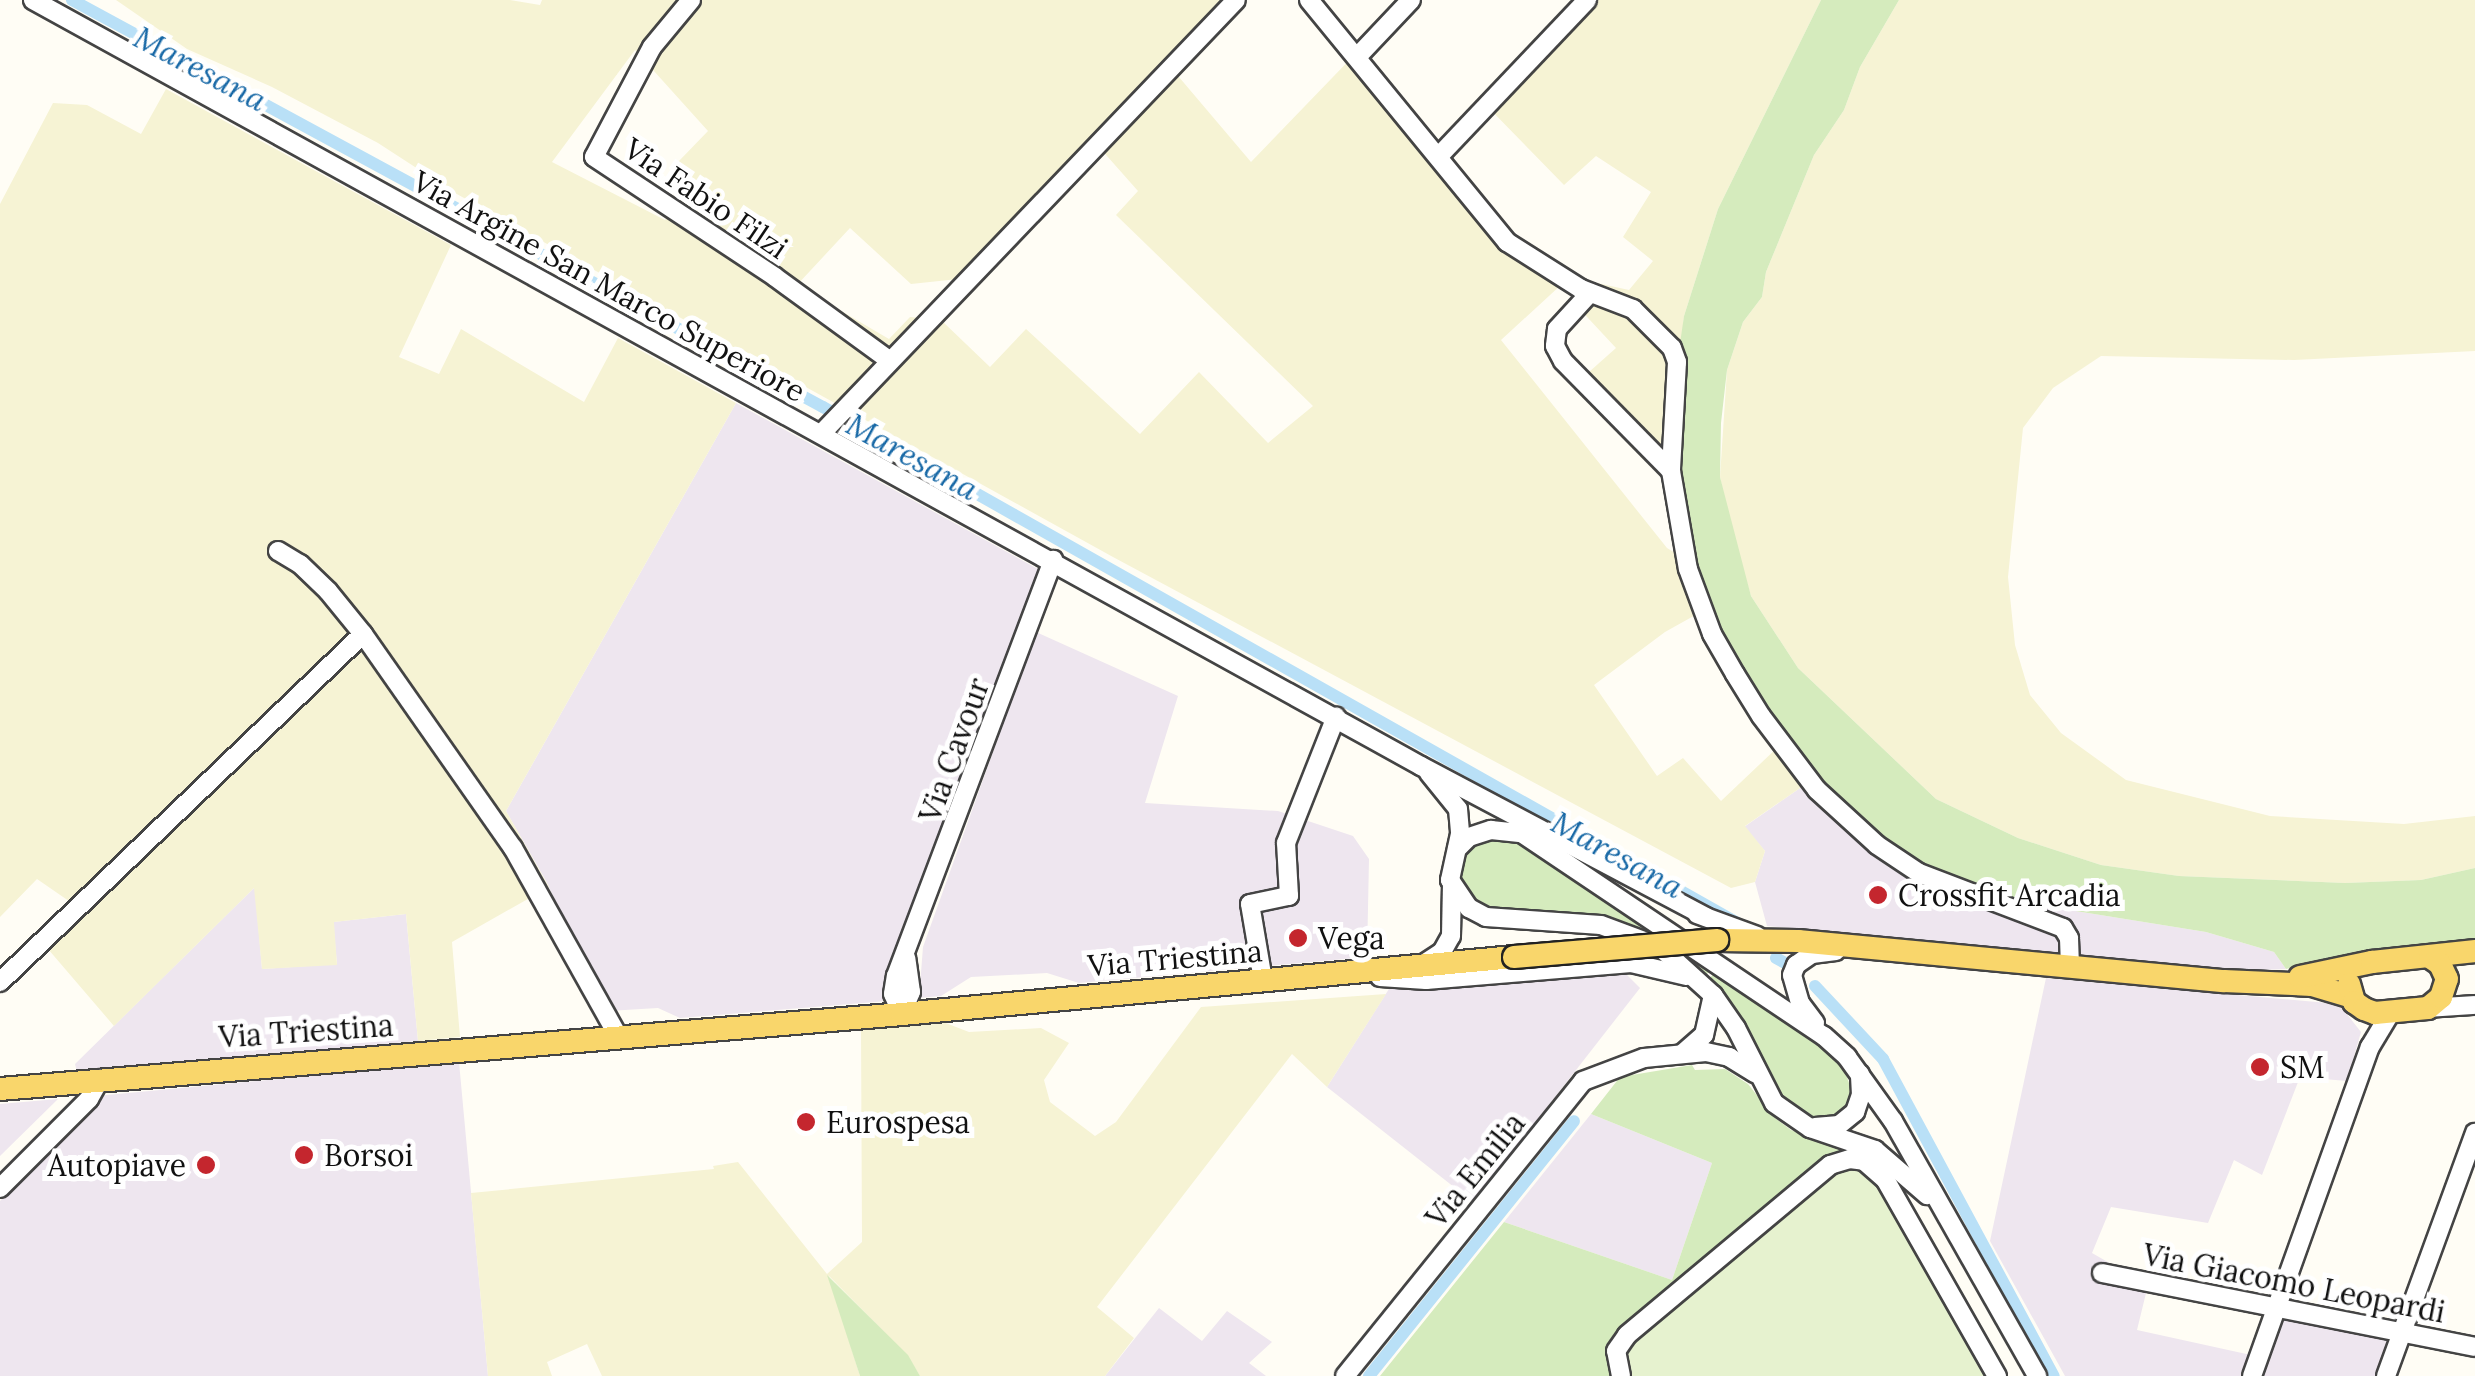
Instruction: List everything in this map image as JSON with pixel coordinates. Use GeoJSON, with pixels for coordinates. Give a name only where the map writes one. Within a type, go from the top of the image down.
{"type":"FeatureCollection","features":[{"type":"Feature","properties":{"kind":"main road","name":"Via Triestina"},"geometry":{"type":"LineString","coordinates":[[0,1089],[902,1014],[1717,940],[1798,941],[2320,986],[2391,1012],[2428,1008]]}},
{"type":"Feature","properties":{"kind":"main road"},"geometry":{"type":"LineString","coordinates":[[2272,984],[2362,964],[2475,951]]}},
{"type":"Feature","properties":{"kind":"main road"},"geometry":{"type":"LineString","coordinates":[[2430,957],[2440,964],[2447,981]]}},
{"type":"Feature","properties":{"kind":"main road"},"geometry":{"type":"LineString","coordinates":[[2358,1003],[2349,979],[2362,964]]}},
{"type":"Feature","properties":{"kind":"main road"},"geometry":{"type":"LineString","coordinates":[[2428,1008],[2438,1000],[2447,981],[2475,964]]}},
{"type":"Feature","properties":{"kind":"street","name":"Via Argine San Marco Superiore"},"geometry":{"type":"LineString","coordinates":[[32,0],[825,431],[1336,717],[1526,831]]}},
{"type":"Feature","properties":{"kind":"street","name":"Via Fabio Filzi"},"geometry":{"type":"LineString","coordinates":[[691,0],[652,47],[594,158],[775,277],[889,360]]}},
{"type":"Feature","properties":{"kind":"street"},"geometry":{"type":"LineString","coordinates":[[825,431],[1236,0]]}},
{"type":"Feature","properties":{"kind":"street"},"geometry":{"type":"LineString","coordinates":[[1309,0],[1507,242],[1590,293],[1633,309],[1672,348],[1678,362],[1671,470],[1688,569],[1712,634],[1760,716],[1817,790],[1877,845],[1919,873],[2063,928],[2069,938],[2070,966]]}},
{"type":"Feature","properties":{"kind":"street"},"geometry":{"type":"LineString","coordinates":[[1358,56],[1411,0]]}},
{"type":"Feature","properties":{"kind":"street"},"geometry":{"type":"LineString","coordinates":[[1439,156],[1587,0]]}},
{"type":"Feature","properties":{"kind":"street"},"geometry":{"type":"LineString","coordinates":[[1590,293],[1557,328],[1555,346],[1563,361],[1671,470]]}},
{"type":"Feature","properties":{"kind":"street"},"geometry":{"type":"LineString","coordinates":[[278,551],[314,577],[364,634],[513,848],[618,1036]]}},
{"type":"Feature","properties":{"kind":"street","name":"Via Cavour"},"geometry":{"type":"LineString","coordinates":[[902,1014],[911,992],[906,958],[1053,560]]}},
{"type":"Feature","properties":{"kind":"street"},"geometry":{"type":"LineString","coordinates":[[0,982],[364,634]]}},
{"type":"Feature","properties":{"kind":"street"},"geometry":{"type":"LineString","coordinates":[[1263,980],[1250,904],[1289,896],[1286,843],[1336,717]]}},
{"type":"Feature","properties":{"kind":"street"},"geometry":{"type":"LineString","coordinates":[[1421,766],[1458,810],[1456,849],[1450,870],[1451,936],[1442,952],[1421,965]]}},
{"type":"Feature","properties":{"kind":"street"},"geometry":{"type":"LineString","coordinates":[[1456,849],[1478,832],[1526,831],[1706,918],[1765,939]]}},
{"type":"Feature","properties":{"kind":"street"},"geometry":{"type":"LineString","coordinates":[[1526,831],[1824,1036]]}},
{"type":"Feature","properties":{"kind":"street"},"geometry":{"type":"LineString","coordinates":[[1452,886],[1470,908],[1486,917],[1601,925],[1660,947],[1706,988],[1736,1028],[1774,1102],[1810,1128],[1875,1150],[1912,1178],[1943,1212]]}},
{"type":"Feature","properties":{"kind":"street"},"geometry":{"type":"LineString","coordinates":[[1879,948],[1812,954],[1796,965],[1792,974],[1800,1003],[1824,1036],[1860,1072],[2037,1376]]}},
{"type":"Feature","properties":{"kind":"street"},"geometry":{"type":"LineString","coordinates":[[1320,974],[1426,980],[1631,964],[1666,968],[1706,988]]}},
{"type":"Feature","properties":{"kind":"street"},"geometry":{"type":"LineString","coordinates":[[2447,981],[2456,998],[2474,1005]]}},
{"type":"Feature","properties":{"kind":"street"},"geometry":{"type":"LineString","coordinates":[[1682,1053],[1704,1035],[1706,988]]}},
{"type":"Feature","properties":{"kind":"street"},"geometry":{"type":"LineString","coordinates":[[2358,1003],[2370,1047]]}},
{"type":"Feature","properties":{"kind":"street"},"geometry":{"type":"LineString","coordinates":[[2428,1008],[2474,1005]]}},
{"type":"Feature","properties":{"kind":"street"},"geometry":{"type":"LineString","coordinates":[[2252,1376],[2370,1047],[2391,1012]]}},
{"type":"Feature","properties":{"kind":"street","name":"Via Emilia"},"geometry":{"type":"LineString","coordinates":[[1345,1376],[1582,1081],[1644,1058],[1682,1053],[1729,1057],[1759,1076]]}},
{"type":"Feature","properties":{"kind":"street"},"geometry":{"type":"LineString","coordinates":[[1810,1128],[1839,1125],[1855,1112],[1861,1096],[1860,1072]]}},
{"type":"Feature","properties":{"kind":"street"},"geometry":{"type":"LineString","coordinates":[[0,1188],[90,1099],[100,1079]]}},
{"type":"Feature","properties":{"kind":"street"},"geometry":{"type":"LineString","coordinates":[[2386,1376],[2475,1133]]}},
{"type":"Feature","properties":{"kind":"street"},"geometry":{"type":"LineString","coordinates":[[1621,1376],[1616,1351],[1627,1335],[1830,1165],[1850,1159],[1864,1161],[1885,1180],[1997,1376]]}},
{"type":"Feature","properties":{"kind":"street","name":"Via Giacomo Leopardi"},"geometry":{"type":"LineString","coordinates":[[2102,1273],[2475,1347]]}},
{"type":"Feature","properties":{"kind":"shaded area"},"geometry":{"type":"Polygon","coordinates":[[[116,0],[510,0],[540,5],[542,0],[1240,0],[1173,70],[1251,162],[1360,49],[1490,214],[1493,240],[1562,284],[1501,340],[1667,548],[1680,556],[1699,613],[1665,632],[1594,685],[1657,776],[1683,758],[1721,801],[1779,746],[1803,786],[1745,826],[1765,851],[1755,882],[1731,888],[1113,557],[455,193],[378,143],[272,87],[187,49],[116,0]],[[635,50],[552,162],[665,220],[680,202],[679,161],[708,131],[635,50]],[[1099,147],[977,277],[911,284],[850,228],[797,285],[889,339],[910,317],[941,320],[990,367],[1026,329],[1140,434],[1199,372],[1268,443],[1313,406],[1116,215],[1138,191],[1099,147]]]}},
{"type":"Feature","properties":{"kind":"shaded area"},"geometry":{"type":"Polygon","coordinates":[[[1579,0],[1821,0],[1718,209],[1684,316],[1670,472],[1580,380],[1616,348],[1574,303],[1597,283],[1629,290],[1653,261],[1623,237],[1651,192],[1596,156],[1564,185],[1482,101],[1579,0]]]}},
{"type":"Feature","properties":{"kind":"shaded area"},"geometry":{"type":"Polygon","coordinates":[[[1899,0],[2475,0],[2475,351],[2294,360],[2101,356],[2053,388],[2023,428],[2008,577],[2015,645],[2030,695],[2061,733],[2126,780],[2270,816],[2404,824],[2475,816],[2475,868],[2421,880],[2345,883],[2179,876],[2101,865],[2018,838],[1936,799],[1798,668],[1751,596],[1730,526],[1720,477],[1727,370],[1743,322],[1762,297],[1766,272],[1814,155],[1844,110],[1860,67],[1899,0]]]}},
{"type":"Feature","properties":{"kind":"shaded area"},"geometry":{"type":"Polygon","coordinates":[[[166,89],[451,245],[399,357],[439,374],[461,329],[584,402],[618,338],[736,403],[506,811],[549,887],[452,942],[460,1037],[418,1041],[406,914],[334,922],[337,965],[262,969],[254,888],[114,1026],[48,949],[79,908],[37,879],[0,917],[0,204],[53,103],[87,105],[141,134],[166,89]]]}},
{"type":"Feature","properties":{"kind":"shaded area"},"geometry":{"type":"Polygon","coordinates":[[[736,403],[1038,569],[906,941],[900,1000],[680,1018],[658,1008],[608,1011],[546,881],[506,811],[736,403]]]}},
{"type":"Feature","properties":{"kind":"shaded area"},"geometry":{"type":"Polygon","coordinates":[[[1036,632],[1178,696],[1145,803],[1278,811],[1353,836],[1369,859],[1367,957],[1079,983],[1047,973],[971,977],[941,996],[919,998],[923,947],[1036,632]]]}},
{"type":"Feature","properties":{"kind":"shaded area"},"geometry":{"type":"Polygon","coordinates":[[[1803,786],[1995,898],[2206,932],[2274,952],[2286,969],[2234,971],[1767,926],[1755,882],[1765,851],[1744,827],[1803,786]]]}},
{"type":"Feature","properties":{"kind":"shaded area"},"geometry":{"type":"Polygon","coordinates":[[[255,887],[262,969],[337,964],[333,922],[406,914],[418,1041],[77,1072],[75,1064],[255,887]]]}},
{"type":"Feature","properties":{"kind":"shaded area"},"geometry":{"type":"Polygon","coordinates":[[[1613,961],[1640,988],[1473,1202],[1327,1087],[1394,981],[1613,961]]]}},
{"type":"Feature","properties":{"kind":"shaded area"},"geometry":{"type":"Polygon","coordinates":[[[2046,978],[2339,1004],[2361,1032],[2347,1081],[2300,1077],[2262,1175],[2234,1160],[2208,1223],[2111,1207],[2092,1253],[2148,1285],[2137,1330],[2251,1355],[2244,1376],[2065,1376],[1990,1241],[2046,978]]]}},
{"type":"Feature","properties":{"kind":"shaded area"},"geometry":{"type":"Polygon","coordinates":[[[1386,994],[1327,1087],[1292,1054],[1097,1307],[1134,1338],[1105,1376],[920,1376],[907,1355],[829,1276],[860,1376],[602,1376],[587,1344],[547,1362],[552,1376],[488,1376],[471,1193],[714,1169],[713,1166],[738,1162],[827,1274],[862,1242],[861,1029],[943,1022],[969,1032],[1041,1028],[1069,1043],[1044,1080],[1050,1102],[1095,1136],[1116,1122],[1201,1007],[1386,994]]]}},
{"type":"Feature","properties":{"kind":"shaded area"},"geometry":{"type":"Polygon","coordinates":[[[459,1062],[488,1376],[0,1376],[0,1201],[96,1096],[459,1062]]]}},
{"type":"Feature","properties":{"kind":"shaded area"},"geometry":{"type":"Polygon","coordinates":[[[58,1099],[0,1156],[0,1104],[58,1099]]]}},
{"type":"Feature","properties":{"kind":"shaded area"},"geometry":{"type":"Polygon","coordinates":[[[1591,1114],[1712,1163],[1672,1280],[1504,1222],[1591,1114]]]}},
{"type":"Feature","properties":{"kind":"shaded area"},"geometry":{"type":"Polygon","coordinates":[[[1159,1308],[1202,1341],[1227,1311],[1272,1342],[1249,1363],[1266,1376],[1105,1376],[1159,1308]]]}},
{"type":"Feature","properties":{"kind":"shaded area"},"geometry":{"type":"Polygon","coordinates":[[[2281,1314],[2404,1338],[2387,1376],[2258,1376],[2281,1314]]]}},
{"type":"Feature","properties":{"kind":"green space"},"geometry":{"type":"Polygon","coordinates":[[[1821,0],[1899,0],[1860,67],[1844,110],[1814,155],[1766,272],[1762,297],[1743,322],[1727,370],[1721,423],[1720,477],[1751,596],[1798,668],[1936,799],[2018,838],[2101,865],[2179,876],[2345,883],[2421,880],[2475,868],[2475,942],[2368,950],[2286,969],[2274,952],[2206,932],[1995,898],[1890,858],[1754,714],[1681,555],[1670,517],[1670,412],[1684,316],[1718,209],[1821,0]]]}},
{"type":"Feature","properties":{"kind":"green space"},"geometry":{"type":"Polygon","coordinates":[[[1485,836],[1514,837],[1712,969],[1705,976],[1684,955],[1629,926],[1477,908],[1458,880],[1458,864],[1469,844],[1485,836]]]}},
{"type":"Feature","properties":{"kind":"green space"},"geometry":{"type":"Polygon","coordinates":[[[1717,970],[1843,1065],[1853,1095],[1839,1116],[1819,1121],[1805,1117],[1778,1096],[1745,1027],[1709,979],[1717,970]]]}},
{"type":"Feature","properties":{"kind":"green space"},"geometry":{"type":"Polygon","coordinates":[[[1692,1065],[1695,1070],[1725,1069],[1748,1084],[1775,1118],[1791,1130],[1867,1156],[1837,1172],[1622,1346],[1621,1360],[1630,1376],[1380,1376],[1504,1222],[1672,1280],[1712,1163],[1591,1114],[1620,1077],[1692,1065]]]}},
{"type":"Feature","properties":{"kind":"green space"},"geometry":{"type":"Polygon","coordinates":[[[1862,1169],[1877,1180],[1985,1376],[1631,1376],[1624,1362],[1628,1346],[1835,1173],[1862,1169]]]}},
{"type":"Feature","properties":{"kind":"green space"},"geometry":{"type":"Polygon","coordinates":[[[827,1275],[908,1355],[920,1376],[860,1376],[827,1275]]]}},
{"type":"Feature","properties":{"kind":"waterway","name":"Maresana"},"geometry":{"type":"LineString","coordinates":[[72,0],[823,407],[1743,926]]}},
{"type":"Feature","properties":{"kind":"waterway","name":"Maresana"},"geometry":{"type":"LineString","coordinates":[[1776,958],[1787,964]]}},
{"type":"Feature","properties":{"kind":"waterway","name":"Maresana"},"geometry":{"type":"LineString","coordinates":[[1815,986],[1883,1059],[2054,1376]]}},
{"type":"Feature","properties":{"kind":"waterway"},"geometry":{"type":"LineString","coordinates":[[1369,1376],[1574,1121]]}},
{"type":"Feature","properties":{"kind":"place","name":"Crossfit Arcadia"},"geometry":{"type":"Point","coordinates":[1878,895]}},
{"type":"Feature","properties":{"kind":"place","name":"Vega"},"geometry":{"type":"Point","coordinates":[1298,938]}},
{"type":"Feature","properties":{"kind":"place","name":"SM"},"geometry":{"type":"Point","coordinates":[2260,1067]}},
{"type":"Feature","properties":{"kind":"place","name":"Eurospesa"},"geometry":{"type":"Point","coordinates":[806,1122]}},
{"type":"Feature","properties":{"kind":"place","name":"Borsoi"},"geometry":{"type":"Point","coordinates":[304,1155]}},
{"type":"Feature","properties":{"kind":"place","name":"Autopiave"},"geometry":{"type":"Point","coordinates":[206,1165]}}]}
